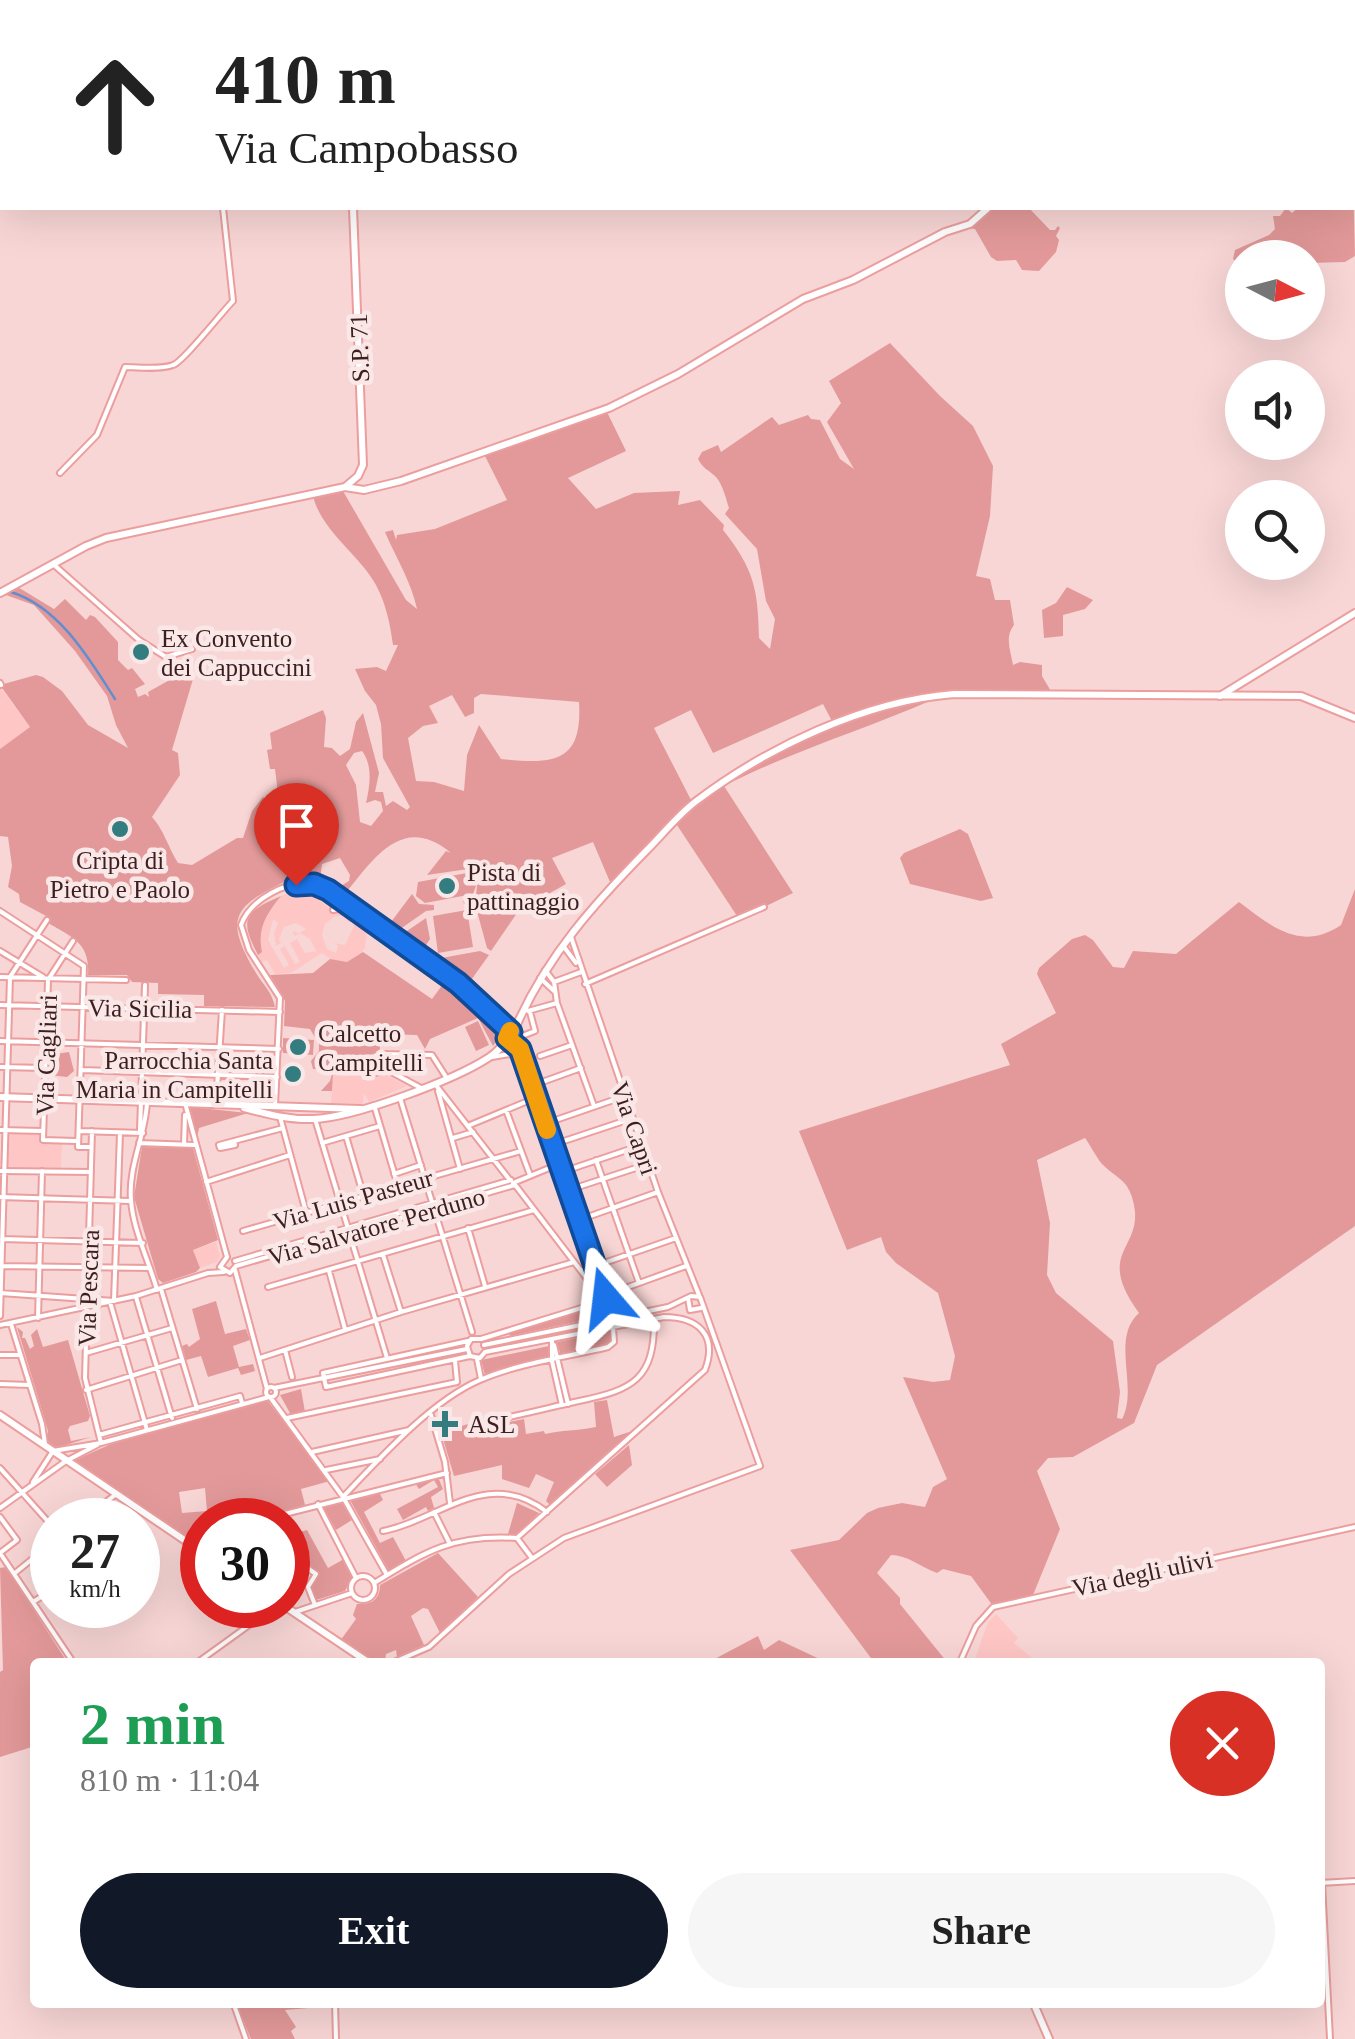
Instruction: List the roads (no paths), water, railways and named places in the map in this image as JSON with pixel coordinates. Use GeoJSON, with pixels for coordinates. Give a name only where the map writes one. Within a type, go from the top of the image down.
{"type":"FeatureCollection","features":[{"type":"Feature","properties":{"kind":"street"},"geometry":{"type":"LineString","coordinates":[[60,473],[97,435],[125,367],[174,366],[232,301],[222,210]]}},
{"type":"Feature","properties":{"kind":"street","name":"S.P. 71"},"geometry":{"type":"LineString","coordinates":[[347,485],[363,465],[353,210]]}},
{"type":"Feature","properties":{"kind":"street"},"geometry":{"type":"LineString","coordinates":[[0,593],[106,538],[347,485],[364,490],[401,481],[609,408],[678,374],[802,299],[852,280],[945,232],[970,224],[986,210]]}},
{"type":"Feature","properties":{"kind":"street"},"geometry":{"type":"LineString","coordinates":[[53,564],[139,640],[166,657],[192,649]]}},
{"type":"Feature","properties":{"kind":"street"},"geometry":{"type":"LineString","coordinates":[[1220,696],[1355,613]]}},
{"type":"Feature","properties":{"kind":"street"},"geometry":{"type":"LineString","coordinates":[[488,1059],[510,1038],[540,978],[591,906],[694,803],[798,738],[886,706],[931,696],[1301,696],[1355,718]]}},
{"type":"Feature","properties":{"kind":"street"},"geometry":{"type":"LineString","coordinates":[[306,1212],[279,1106],[280,998],[242,936],[240,925],[245,914],[262,900],[302,884],[328,890],[428,957],[520,1049],[605,1298]]}},
{"type":"Feature","properties":{"kind":"street"},"geometry":{"type":"LineString","coordinates":[[333,910],[352,907]]}},
{"type":"Feature","properties":{"kind":"street"},"geometry":{"type":"LineString","coordinates":[[585,984],[764,908]]}},
{"type":"Feature","properties":{"kind":"street"},"geometry":{"type":"LineString","coordinates":[[1,914],[84,966],[78,1147],[92,1147]]}},
{"type":"Feature","properties":{"kind":"street"},"geometry":{"type":"LineString","coordinates":[[0,1316],[2,1097],[10,977],[47,920]]}},
{"type":"Feature","properties":{"kind":"street","name":"Via Capri"},"geometry":{"type":"LineString","coordinates":[[532,1558],[577,1532],[760,1466],[648,1164],[570,933]]}},
{"type":"Feature","properties":{"kind":"street","name":"Via Cagliari"},"geometry":{"type":"LineString","coordinates":[[73,941],[46,979],[42,1140],[78,1141]]}},
{"type":"Feature","properties":{"kind":"street","name":"Via Capri"},"geometry":{"type":"LineString","coordinates":[[560,947],[569,950],[580,970]]}},
{"type":"Feature","properties":{"kind":"street"},"geometry":{"type":"LineString","coordinates":[[0,951],[46,979]]}},
{"type":"Feature","properties":{"kind":"street"},"geometry":{"type":"LineString","coordinates":[[545,970],[554,982],[557,1003],[594,1106]]}},
{"type":"Feature","properties":{"kind":"street"},"geometry":{"type":"LineString","coordinates":[[554,982],[580,970]]}},
{"type":"Feature","properties":{"kind":"street"},"geometry":{"type":"LineString","coordinates":[[0,977],[126,980]]}},
{"type":"Feature","properties":{"kind":"street"},"geometry":{"type":"LineString","coordinates":[[540,978],[554,991]]}},
{"type":"Feature","properties":{"kind":"street"},"geometry":{"type":"LineString","coordinates":[[144,985],[142,1072],[146,1130],[139,1143],[131,1200],[197,1411]]}},
{"type":"Feature","properties":{"kind":"street"},"geometry":{"type":"LineString","coordinates":[[527,1010],[557,1003]]}},
{"type":"Feature","properties":{"kind":"street","name":"Via Sicilia"},"geometry":{"type":"LineString","coordinates":[[0,1005],[280,1012]]}},
{"type":"Feature","properties":{"kind":"street"},"geometry":{"type":"LineString","coordinates":[[216,1104],[222,1010]]}},
{"type":"Feature","properties":{"kind":"street"},"geometry":{"type":"LineString","coordinates":[[510,1038],[536,1031],[527,1010]]}},
{"type":"Feature","properties":{"kind":"street"},"geometry":{"type":"LineString","coordinates":[[510,1038],[520,1049]]}},
{"type":"Feature","properties":{"kind":"street"},"geometry":{"type":"LineString","coordinates":[[510,1038],[515,1056]]}},
{"type":"Feature","properties":{"kind":"street"},"geometry":{"type":"LineString","coordinates":[[4,1041],[278,1049]]}},
{"type":"Feature","properties":{"kind":"street"},"geometry":{"type":"LineString","coordinates":[[540,1056],[572,1046]]}},
{"type":"Feature","properties":{"kind":"street"},"geometry":{"type":"LineString","coordinates":[[238,1106],[281,1117],[314,1120],[436,1085],[446,1077],[504,1054],[523,1062]]}},
{"type":"Feature","properties":{"kind":"street"},"geometry":{"type":"LineString","coordinates":[[421,1088],[393,1073],[374,1056],[432,1055],[446,1077]]}},
{"type":"Feature","properties":{"kind":"street"},"geometry":{"type":"LineString","coordinates":[[3,1067],[45,1068]]}},
{"type":"Feature","properties":{"kind":"street"},"geometry":{"type":"LineString","coordinates":[[531,1086],[580,1068]]}},
{"type":"Feature","properties":{"kind":"street"},"geometry":{"type":"LineString","coordinates":[[80,1070],[277,1077]]}},
{"type":"Feature","properties":{"kind":"street"},"geometry":{"type":"LineString","coordinates":[[436,1085],[605,1298]]}},
{"type":"Feature","properties":{"kind":"street"},"geometry":{"type":"LineString","coordinates":[[436,1085],[460,1169]]}},
{"type":"Feature","properties":{"kind":"street"},"geometry":{"type":"LineString","coordinates":[[400,1096],[477,1341],[481,1379]]}},
{"type":"Feature","properties":{"kind":"street"},"geometry":{"type":"LineString","coordinates":[[544,1124],[624,1096]]}},
{"type":"Feature","properties":{"kind":"street"},"geometry":{"type":"LineString","coordinates":[[2,1097],[361,1109]]}},
{"type":"Feature","properties":{"kind":"street"},"geometry":{"type":"LineString","coordinates":[[468,1126],[535,1098]]}},
{"type":"Feature","properties":{"kind":"street"},"geometry":{"type":"LineString","coordinates":[[374,1105],[398,1186]]}},
{"type":"Feature","properties":{"kind":"street"},"geometry":{"type":"LineString","coordinates":[[184,1145],[185,1106]]}},
{"type":"Feature","properties":{"kind":"street"},"geometry":{"type":"LineString","coordinates":[[185,1106],[227,1257],[236,1266],[237,1286],[271,1392],[343,1496],[387,1575]]}},
{"type":"Feature","properties":{"kind":"street"},"geometry":{"type":"LineString","coordinates":[[506,1110],[530,1175]]}},
{"type":"Feature","properties":{"kind":"street"},"geometry":{"type":"LineString","coordinates":[[552,1145],[632,1118]]}},
{"type":"Feature","properties":{"kind":"street"},"geometry":{"type":"LineString","coordinates":[[314,1120],[387,1358]]}},
{"type":"Feature","properties":{"kind":"street"},"geometry":{"type":"LineString","coordinates":[[322,1142],[380,1126]]}},
{"type":"Feature","properties":{"kind":"street"},"geometry":{"type":"LineString","coordinates":[[234,1141],[283,1128]]}},
{"type":"Feature","properties":{"kind":"street"},"geometry":{"type":"LineString","coordinates":[[2,1130],[43,1131]]}},
{"type":"Feature","properties":{"kind":"street"},"geometry":{"type":"LineString","coordinates":[[79,1131],[143,1134]]}},
{"type":"Feature","properties":{"kind":"street","name":"Via Pescara"},"geometry":{"type":"LineString","coordinates":[[92,1132],[86,1390],[101,1443]]}},
{"type":"Feature","properties":{"kind":"street"},"geometry":{"type":"LineString","coordinates":[[120,1132],[112,1301],[147,1430]]}},
{"type":"Feature","properties":{"kind":"street"},"geometry":{"type":"LineString","coordinates":[[451,1138],[473,1132]]}},
{"type":"Feature","properties":{"kind":"street"},"geometry":{"type":"LineString","coordinates":[[346,1136],[363,1195]]}},
{"type":"Feature","properties":{"kind":"street"},"geometry":{"type":"LineString","coordinates":[[139,1143],[196,1145]]}},
{"type":"Feature","properties":{"kind":"street"},"geometry":{"type":"LineString","coordinates":[[562,1172],[642,1145]]}},
{"type":"Feature","properties":{"kind":"street","name":"Via Luis Pasteur"},"geometry":{"type":"LineString","coordinates":[[243,1231],[521,1151]]}},
{"type":"Feature","properties":{"kind":"street"},"geometry":{"type":"LineString","coordinates":[[206,1182],[290,1155]]}},
{"type":"Feature","properties":{"kind":"street"},"geometry":{"type":"LineString","coordinates":[[596,1160],[639,1283]]}},
{"type":"Feature","properties":{"kind":"street","name":"Via Salvatore Perduno"},"geometry":{"type":"LineString","coordinates":[[226,1273],[236,1266],[348,1230],[513,1183],[559,1164]]}},
{"type":"Feature","properties":{"kind":"street"},"geometry":{"type":"LineString","coordinates":[[568,1190],[648,1164]]}},
{"type":"Feature","properties":{"kind":"street","name":"Via Luis Pasteur"},"geometry":{"type":"LineString","coordinates":[[394,1174],[421,1165]]}},
{"type":"Feature","properties":{"kind":"street"},"geometry":{"type":"LineString","coordinates":[[2,1170],[91,1172]]}},
{"type":"Feature","properties":{"kind":"street"},"geometry":{"type":"LineString","coordinates":[[38,1318],[42,1171]]}},
{"type":"Feature","properties":{"kind":"street"},"geometry":{"type":"LineString","coordinates":[[579,1220],[658,1192]]}},
{"type":"Feature","properties":{"kind":"street"},"geometry":{"type":"LineString","coordinates":[[1,1198],[131,1200]]}},
{"type":"Feature","properties":{"kind":"street"},"geometry":{"type":"LineString","coordinates":[[268,1287],[534,1210]]}},
{"type":"Feature","properties":{"kind":"street"},"geometry":{"type":"LineString","coordinates":[[468,1228],[486,1288]]}},
{"type":"Feature","properties":{"kind":"street"},"geometry":{"type":"LineString","coordinates":[[580,1271],[676,1238]]}},
{"type":"Feature","properties":{"kind":"street"},"geometry":{"type":"LineString","coordinates":[[1,1239],[143,1243]]}},
{"type":"Feature","properties":{"kind":"street"},"geometry":{"type":"LineString","coordinates":[[384,1255],[401,1312]]}},
{"type":"Feature","properties":{"kind":"street"},"geometry":{"type":"LineString","coordinates":[[0,1325],[159,1290],[208,1273],[227,1257]]}},
{"type":"Feature","properties":{"kind":"street"},"geometry":{"type":"LineString","coordinates":[[260,1358],[574,1262]]}},
{"type":"Feature","properties":{"kind":"street"},"geometry":{"type":"LineString","coordinates":[[220,1264],[237,1286]]}},
{"type":"Feature","properties":{"kind":"street"},"geometry":{"type":"LineString","coordinates":[[1,1266],[151,1268]]}},
{"type":"Feature","properties":{"kind":"street"},"geometry":{"type":"LineString","coordinates":[[49,1449],[101,1443],[197,1411],[252,1400],[300,1384],[467,1348],[477,1341],[687,1268]]}},
{"type":"Feature","properties":{"kind":"street","name":"Via Capri"},"geometry":{"type":"LineString","coordinates":[[687,1268],[692,1311],[710,1325]]}},
{"type":"Feature","properties":{"kind":"street"},"geometry":{"type":"LineString","coordinates":[[329,1270],[345,1330]]}},
{"type":"Feature","properties":{"kind":"street"},"geometry":{"type":"LineString","coordinates":[[208,1273],[226,1273]]}},
{"type":"Feature","properties":{"kind":"street"},"geometry":{"type":"LineString","coordinates":[[0,1293],[112,1301]]}},
{"type":"Feature","properties":{"kind":"street"},"geometry":{"type":"LineString","coordinates":[[136,1296],[172,1419]]}},
{"type":"Feature","properties":{"kind":"street"},"geometry":{"type":"LineString","coordinates":[[477,1359],[470,1356],[326,1387],[323,1373],[668,1307],[700,1296]]}},
{"type":"Feature","properties":{"kind":"street"},"geometry":{"type":"LineString","coordinates":[[668,1307],[692,1311],[702,1306]]}},
{"type":"Feature","properties":{"kind":"street"},"geometry":{"type":"LineString","coordinates":[[374,1583],[450,1542],[517,1538],[704,1370],[710,1356],[706,1337],[685,1317],[654,1319],[552,1341],[477,1341]]}},
{"type":"Feature","properties":{"kind":"street"},"geometry":{"type":"LineString","coordinates":[[509,1417],[615,1394],[634,1382],[653,1352],[654,1319]]}},
{"type":"Feature","properties":{"kind":"street"},"geometry":{"type":"LineString","coordinates":[[11,1324],[49,1449],[33,1482]]}},
{"type":"Feature","properties":{"kind":"street"},"geometry":{"type":"LineString","coordinates":[[343,1496],[431,1414],[481,1379],[613,1345],[613,1327]]}},
{"type":"Feature","properties":{"kind":"street"},"geometry":{"type":"LineString","coordinates":[[86,1353],[172,1328]]}},
{"type":"Feature","properties":{"kind":"street"},"geometry":{"type":"LineString","coordinates":[[552,1341],[565,1404]]}},
{"type":"Feature","properties":{"kind":"street"},"geometry":{"type":"LineString","coordinates":[[467,1348],[470,1356]]}},
{"type":"Feature","properties":{"kind":"street"},"geometry":{"type":"LineString","coordinates":[[285,1350],[292,1377]]}},
{"type":"Feature","properties":{"kind":"street"},"geometry":{"type":"LineString","coordinates":[[0,1355],[20,1355]]}},
{"type":"Feature","properties":{"kind":"street"},"geometry":{"type":"LineString","coordinates":[[86,1390],[182,1360]]}},
{"type":"Feature","properties":{"kind":"street"},"geometry":{"type":"LineString","coordinates":[[287,1418],[457,1382],[455,1360]]}},
{"type":"Feature","properties":{"kind":"street"},"geometry":{"type":"LineString","coordinates":[[0,1384],[30,1385]]}},
{"type":"Feature","properties":{"kind":"street"},"geometry":{"type":"LineString","coordinates":[[431,1414],[450,1503]]}},
{"type":"Feature","properties":{"kind":"street"},"geometry":{"type":"LineString","coordinates":[[0,1415],[180,1536]]}},
{"type":"Feature","properties":{"kind":"street"},"geometry":{"type":"LineString","coordinates":[[99,1436],[145,1422],[172,1419]]}},
{"type":"Feature","properties":{"kind":"street"},"geometry":{"type":"LineString","coordinates":[[312,1452],[414,1429]]}},
{"type":"Feature","properties":{"kind":"street"},"geometry":{"type":"LineString","coordinates":[[36,1440],[43,1430]]}},
{"type":"Feature","properties":{"kind":"street"},"geometry":{"type":"LineString","coordinates":[[0,1508],[66,1460],[101,1443]]}},
{"type":"Feature","properties":{"kind":"street"},"geometry":{"type":"LineString","coordinates":[[325,1470],[380,1459]]}},
{"type":"Feature","properties":{"kind":"street"},"geometry":{"type":"LineString","coordinates":[[0,1468],[30,1502]]}},
{"type":"Feature","properties":{"kind":"street"},"geometry":{"type":"LineString","coordinates":[[310,1506],[446,1473]]}},
{"type":"Feature","properties":{"kind":"street"},"geometry":{"type":"LineString","coordinates":[[111,1498],[115,1495]]}},
{"type":"Feature","properties":{"kind":"street"},"geometry":{"type":"LineString","coordinates":[[383,1531],[400,1528],[450,1503],[507,1495],[536,1504],[547,1512]]}},
{"type":"Feature","properties":{"kind":"street"},"geometry":{"type":"LineString","coordinates":[[318,1504],[356,1578]]}},
{"type":"Feature","properties":{"kind":"street"},"geometry":{"type":"LineString","coordinates":[[434,1512],[450,1542]]}},
{"type":"Feature","properties":{"kind":"street"},"geometry":{"type":"LineString","coordinates":[[0,1518],[17,1540],[0,1553],[2,1561],[15,1573],[30,1599]]}},
{"type":"Feature","properties":{"kind":"street","name":"Via degli ulivi"},"geometry":{"type":"LineString","coordinates":[[962,1658],[976,1626],[994,1606],[1355,1527]]}},
{"type":"Feature","properties":{"kind":"street"},"geometry":{"type":"LineString","coordinates":[[403,1658],[429,1646],[532,1558],[517,1538]]}},
{"type":"Feature","properties":{"kind":"street"},"geometry":{"type":"LineString","coordinates":[[15,1573],[30,1561]]}},
{"type":"Feature","properties":{"kind":"street"},"geometry":{"type":"LineString","coordinates":[[368,1577],[374,1583],[374,1594],[366,1600],[352,1593],[351,1584],[356,1578],[368,1577]]}},
{"type":"Feature","properties":{"kind":"street"},"geometry":{"type":"LineString","coordinates":[[310,1592],[315,1605]]}},
{"type":"Feature","properties":{"kind":"street"},"geometry":{"type":"LineString","coordinates":[[310,1607],[352,1593]]}},
{"type":"Feature","properties":{"kind":"street"},"geometry":{"type":"LineString","coordinates":[[310,1623],[362,1658]]}},
{"type":"Feature","properties":{"kind":"street"},"geometry":{"type":"LineString","coordinates":[[50,1628],[70,1658]]}},
{"type":"Feature","properties":{"kind":"street"},"geometry":{"type":"LineString","coordinates":[[204,1658],[247,1628]]}},
{"type":"Feature","properties":{"kind":"street"},"geometry":{"type":"LineString","coordinates":[[1325,1883],[1355,1881]]}},
{"type":"Feature","properties":{"kind":"street"},"geometry":{"type":"LineString","coordinates":[[1325,1952],[1330,2039]]}},
{"type":"Feature","properties":{"kind":"street"},"geometry":{"type":"LineString","coordinates":[[236,2008],[246,2039]]}},
{"type":"Feature","properties":{"kind":"street"},"geometry":{"type":"LineString","coordinates":[[334,2008],[336,2039]]}},
{"type":"Feature","properties":{"kind":"street"},"geometry":{"type":"LineString","coordinates":[[1035,2008],[1049,2039]]}},
{"type":"Feature","properties":{"kind":"waterway"},"geometry":{"type":"LineString","coordinates":[[11,592],[44,609],[58,622],[115,699]]}},
{"type":"Feature","properties":{"kind":"place","name":"Ex Convento dei Cappuccini"},"geometry":{"type":"Point","coordinates":[141,652]}},
{"type":"Feature","properties":{"kind":"place","name":"Cripta di Pietro e Paolo"},"geometry":{"type":"Point","coordinates":[120,829]}},
{"type":"Feature","properties":{"kind":"place","name":"Pista di pattinaggio"},"geometry":{"type":"Point","coordinates":[447,886]}},
{"type":"Feature","properties":{"kind":"place","name":"Calcetto Campitelli"},"geometry":{"type":"Point","coordinates":[298,1047]}},
{"type":"Feature","properties":{"kind":"place","name":"Parrocchia Santa Maria in Campitelli"},"geometry":{"type":"Point","coordinates":[293,1074]}},
{"type":"Feature","properties":{"kind":"place","name":"ASL"},"geometry":{"type":"Point","coordinates":[445,1424]}}]}
